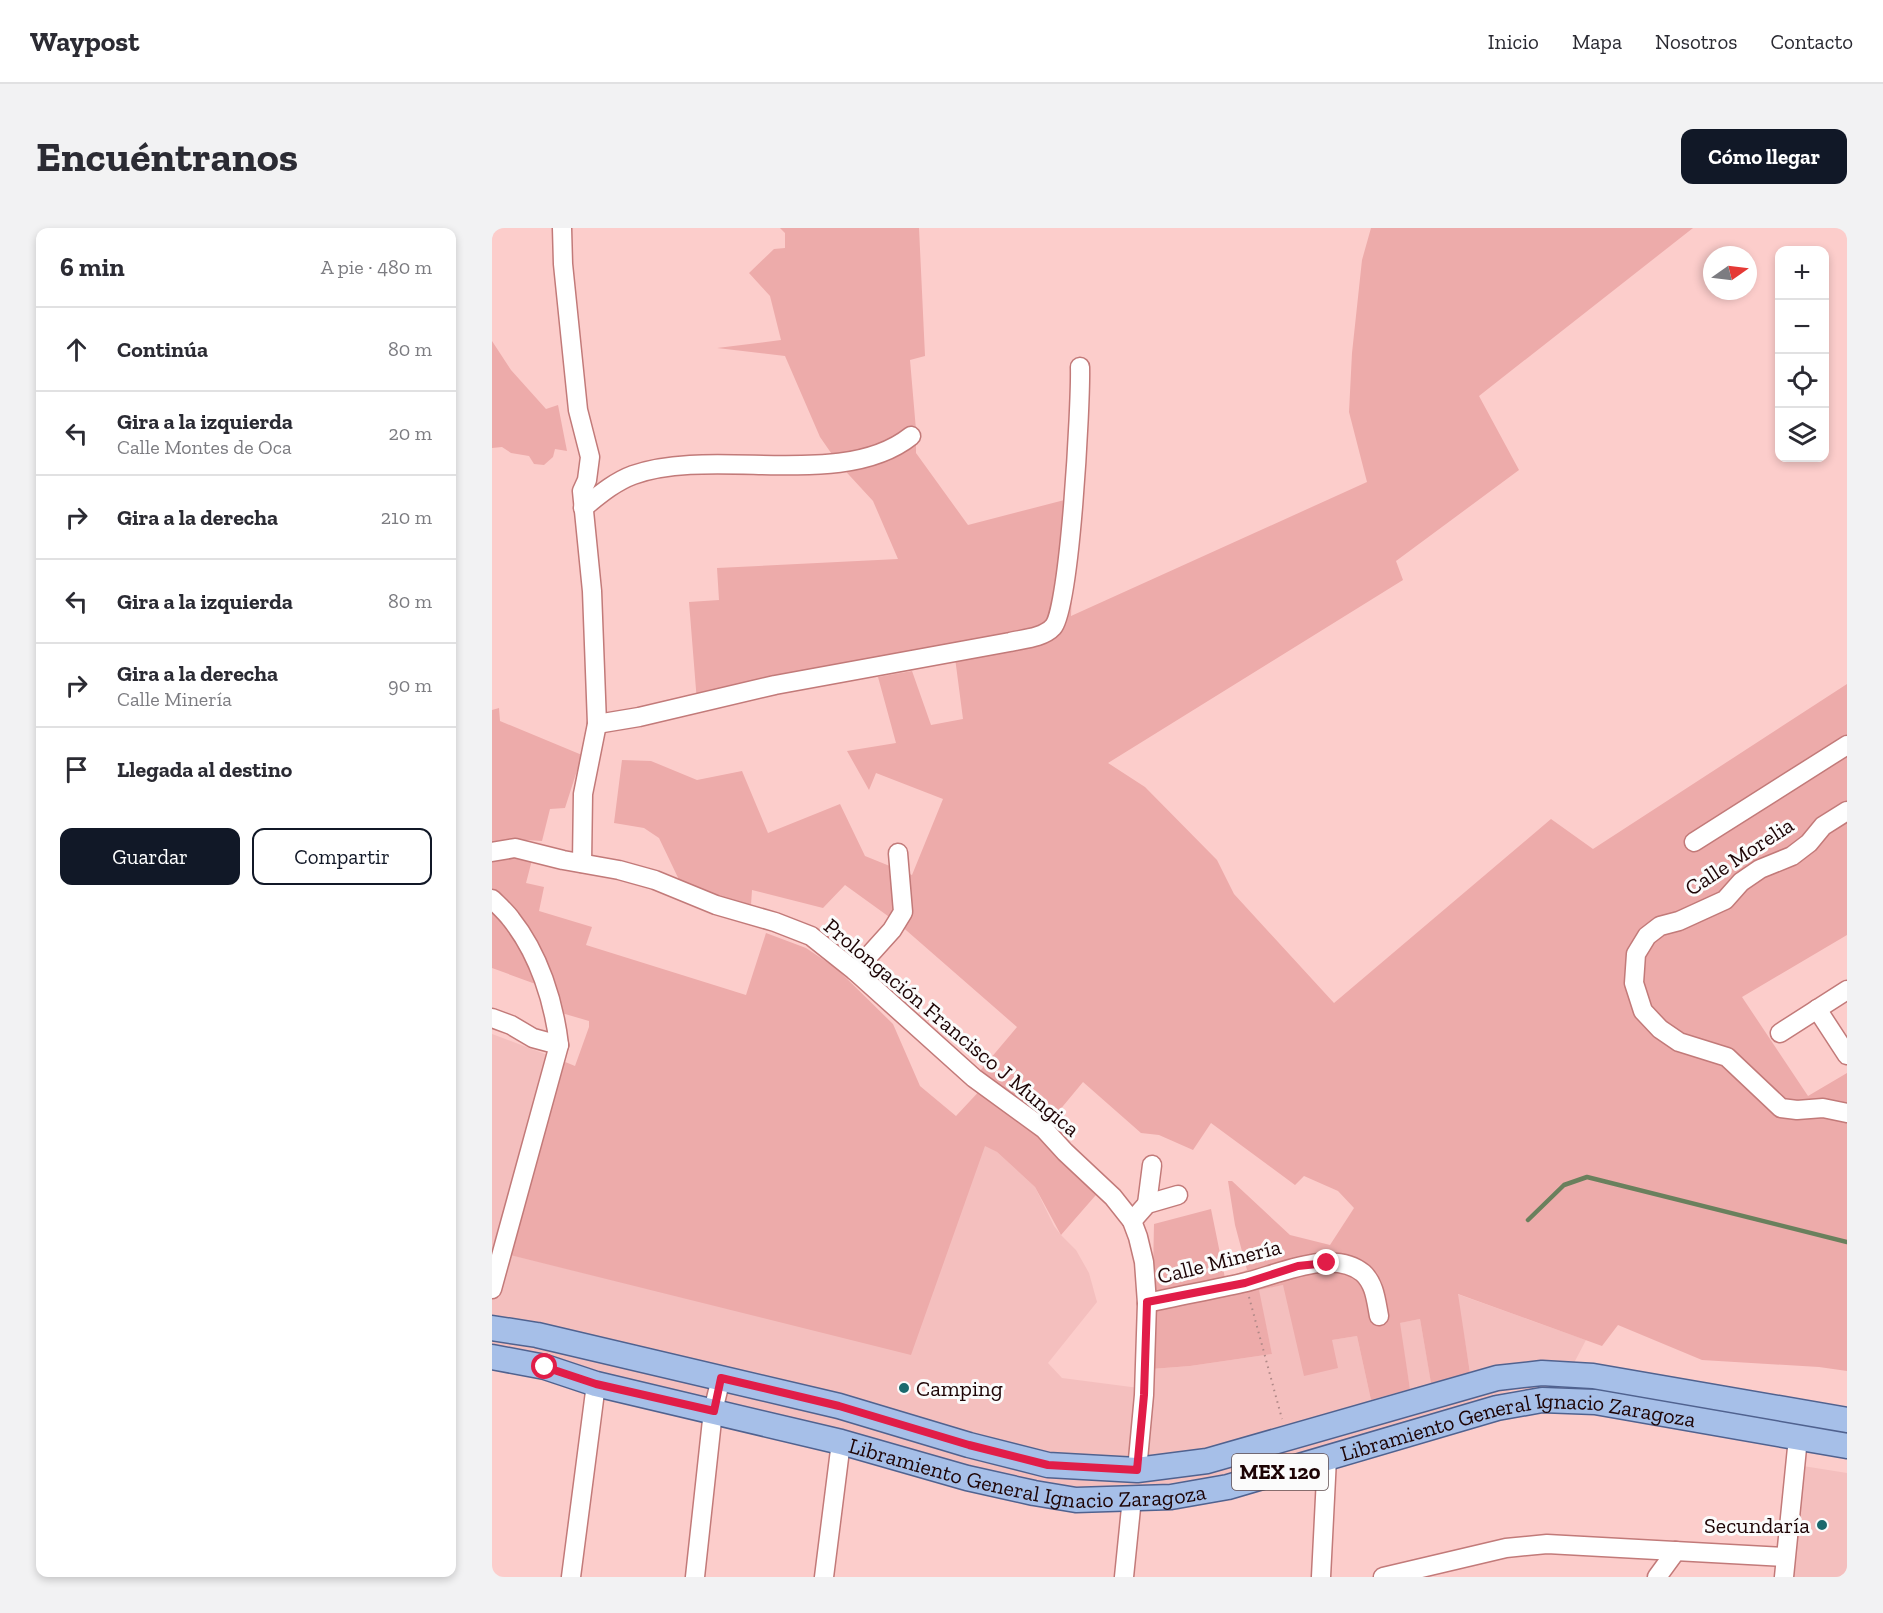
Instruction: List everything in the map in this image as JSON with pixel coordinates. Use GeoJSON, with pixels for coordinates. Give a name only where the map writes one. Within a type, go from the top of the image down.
{"type":"FeatureCollection","features":[{"type":"Feature","properties":{"kind":"main road","name":"Libramiento General Ignacio Zaragoza"},"geometry":{"type":"LineString","coordinates":[[492,1328],[537,1335],[839,1406],[969,1445],[1048,1465],[1137,1470],[1207,1461],[1287,1436],[1497,1378],[1542,1373],[1593,1376],[1847,1420]]}},
{"type":"Feature","properties":{"kind":"main road","name":"Libramiento General Ignacio Zaragoza"},"geometry":{"type":"LineString","coordinates":[[492,1357],[545,1367],[713,1418],[841,1442],[968,1478],[1076,1500],[1171,1497],[1228,1487],[1497,1408],[1542,1401],[1595,1402],[1847,1446]]}},
{"type":"Feature","properties":{"kind":"street"},"geometry":{"type":"LineString","coordinates":[[562,228],[563,264],[578,410],[590,457],[582,491],[592,591],[597,724],[583,794],[582,863]]}},
{"type":"Feature","properties":{"kind":"street"},"geometry":{"type":"LineString","coordinates":[[597,724],[639,717],[775,685],[1010,642],[1044,634],[1054,627],[1060,614],[1064,591],[1076,471],[1080,368]]}},
{"type":"Feature","properties":{"kind":"street"},"geometry":{"type":"LineString","coordinates":[[583,508],[630,476],[656,469],[693,465],[818,465],[854,460],[897,447],[911,435]]}},
{"type":"Feature","properties":{"kind":"street"},"geometry":{"type":"LineString","coordinates":[[1694,842],[1847,745]]}},
{"type":"Feature","properties":{"kind":"street","name":"Calle Morelia"},"geometry":{"type":"LineString","coordinates":[[1847,811],[1823,826],[1809,843],[1792,856],[1760,868],[1741,882],[1725,900],[1679,921],[1660,926],[1647,936],[1636,954],[1634,983],[1643,1011],[1660,1029],[1679,1042],[1727,1057],[1781,1108],[1797,1110],[1823,1108],[1847,1113]]}},
{"type":"Feature","properties":{"kind":"street","name":"Prolongación Francisco J Mungica"},"geometry":{"type":"LineString","coordinates":[[492,852],[515,848],[655,880],[716,905],[775,922],[811,936],[855,971],[974,1077],[1044,1129],[1113,1197],[1132,1221],[1138,1236],[1147,1302],[1144,1395],[1137,1470]]}},
{"type":"Feature","properties":{"kind":"street"},"geometry":{"type":"LineString","coordinates":[[855,971],[892,930],[903,912],[898,853]]}},
{"type":"Feature","properties":{"kind":"street"},"geometry":{"type":"LineString","coordinates":[[492,899],[512,920],[529,948],[546,987],[556,1023],[559,1045],[492,1289]]}},
{"type":"Feature","properties":{"kind":"street"},"geometry":{"type":"LineString","coordinates":[[1780,1033],[1847,990]]}},
{"type":"Feature","properties":{"kind":"street"},"geometry":{"type":"LineString","coordinates":[[1817,1009],[1847,1055]]}},
{"type":"Feature","properties":{"kind":"street"},"geometry":{"type":"LineString","coordinates":[[492,1018],[512,1025],[533,1038],[559,1045]]}},
{"type":"Feature","properties":{"kind":"street"},"geometry":{"type":"LineString","coordinates":[[1132,1221],[1146,1204],[1152,1165]]}},
{"type":"Feature","properties":{"kind":"street"},"geometry":{"type":"LineString","coordinates":[[1146,1204],[1178,1195]]}},
{"type":"Feature","properties":{"kind":"street","name":"Calle Minería"},"geometry":{"type":"LineString","coordinates":[[1147,1302],[1245,1283],[1298,1266],[1327,1263],[1346,1265],[1363,1273],[1373,1287],[1379,1316]]}},
{"type":"Feature","properties":{"kind":"street"},"geometry":{"type":"LineString","coordinates":[[695,1577],[713,1418],[721,1378]]}},
{"type":"Feature","properties":{"kind":"street"},"geometry":{"type":"LineString","coordinates":[[572,1577],[596,1384]]}},
{"type":"Feature","properties":{"kind":"street"},"geometry":{"type":"LineString","coordinates":[[1784,1577],[1798,1438]]}},
{"type":"Feature","properties":{"kind":"street"},"geometry":{"type":"LineString","coordinates":[[824,1577],[841,1442]]}},
{"type":"Feature","properties":{"kind":"street"},"geometry":{"type":"LineString","coordinates":[[1321,1577],[1327,1458]]}},
{"type":"Feature","properties":{"kind":"street"},"geometry":{"type":"LineString","coordinates":[[1124,1577],[1131,1498]]}},
{"type":"Feature","properties":{"kind":"street"},"geometry":{"type":"LineString","coordinates":[[1383,1577],[1506,1548],[1547,1544],[1785,1557]]}},
{"type":"Feature","properties":{"kind":"street"},"geometry":{"type":"LineString","coordinates":[[1657,1577],[1676,1551]]}},
{"type":"Feature","properties":{"kind":"path"},"geometry":{"type":"LineString","coordinates":[[1245,1283],[1287,1436]]}},
{"type":"Feature","properties":{"kind":"shaded area"},"geometry":{"type":"Polygon","coordinates":[[[780,228],[919,228],[925,356],[910,360],[916,453],[968,525],[1076,497],[1071,616],[1367,482],[1349,412],[1352,353],[1362,260],[1371,228],[1693,228],[1479,396],[1519,470],[1396,561],[1403,580],[1108,763],[1145,787],[1217,860],[1234,894],[1334,1003],[1551,819],[1593,849],[1847,684],[1847,935],[1742,997],[1808,1096],[1847,1073],[1847,1371],[1819,1367],[1702,1360],[1618,1325],[1602,1346],[1458,1294],[1470,1373],[1431,1383],[1420,1319],[1400,1323],[1410,1389],[1371,1400],[1357,1336],[1332,1340],[1338,1368],[1304,1376],[1283,1285],[1259,1290],[1272,1354],[1190,1366],[1151,1369],[1154,1224],[1211,1209],[1225,1278],[1247,1270],[1235,1225],[1228,1181],[1232,1181],[1290,1235],[1330,1245],[1354,1208],[1338,1191],[1304,1176],[1295,1185],[1211,1123],[1193,1150],[1159,1135],[1141,1133],[1083,1082],[1044,1129],[1102,1188],[1061,1235],[1035,1187],[997,1152],[985,1146],[911,1355],[494,1251],[553,1057],[575,1066],[589,1021],[548,1009],[541,986],[492,968],[492,710],[499,708],[500,721],[582,755],[565,808],[550,809],[542,841],[526,840],[522,856],[532,860],[526,883],[544,887],[539,911],[592,927],[586,945],[746,995],[766,933],[806,948],[836,968],[893,1024],[920,1086],[956,1116],[984,1086],[974,1078],[1017,1027],[899,924],[845,885],[823,908],[752,890],[751,905],[682,886],[659,838],[644,828],[614,823],[622,760],[651,761],[697,780],[742,771],[768,833],[840,804],[865,856],[912,875],[943,799],[876,773],[869,790],[847,751],[896,743],[878,677],[912,671],[931,725],[963,719],[954,650],[697,702],[689,602],[719,600],[717,568],[898,559],[873,501],[838,463],[820,437],[785,356],[717,348],[781,340],[770,296],[749,273],[774,249],[785,248],[785,233],[780,228]]]}},
{"type":"Feature","properties":{"kind":"shaded area"},"geometry":{"type":"Polygon","coordinates":[[[492,341],[511,370],[546,409],[558,405],[567,451],[555,449],[553,457],[544,465],[534,464],[529,456],[511,453],[502,447],[492,448],[492,341]]]}},
{"type":"Feature","properties":{"kind":"shaded area"},"geometry":{"type":"Polygon","coordinates":[[[492,1034],[553,1057],[495,1251],[751,1314],[985,1145],[997,1152],[1035,1187],[1054,1226],[1076,1250],[1089,1273],[1097,1302],[1048,1363],[1062,1378],[1139,1388],[1151,1369],[1190,1366],[1272,1354],[1258,1290],[1283,1285],[1332,1340],[1357,1336],[1371,1400],[1410,1389],[1399,1323],[1420,1319],[1431,1382],[1470,1372],[1457,1294],[1586,1340],[1575,1361],[1573,1387],[1514,1390],[1226,1475],[1137,1488],[1073,1488],[993,1474],[726,1402],[529,1355],[492,1349],[492,1034]]]}},
{"type":"Feature","properties":{"kind":"shaded area","name":"Secundaría"},"geometry":{"type":"Polygon","coordinates":[[[1803,1466],[1847,1473],[1847,1577],[1791,1577],[1803,1466]]]}},
{"type":"Feature","properties":{"kind":"waterway"},"geometry":{"type":"LineString","coordinates":[[1528,1220],[1564,1185],[1587,1177],[1847,1242]]}},
{"type":"Feature","properties":{"kind":"place","name":"Camping"},"geometry":{"type":"Point","coordinates":[904,1388]}},
{"type":"Feature","properties":{"kind":"place","name":"Secundaría"},"geometry":{"type":"Point","coordinates":[1822,1525]}},
{"type":"Feature","properties":{"kind":"route"},"geometry":{"type":"LineString","coordinates":[[545,1367],[596,1384],[714,1411],[721,1378],[839,1406],[969,1445],[1048,1465],[1137,1470],[1144,1395],[1147,1302],[1245,1283],[1298,1266],[1327,1263]]}}]}
